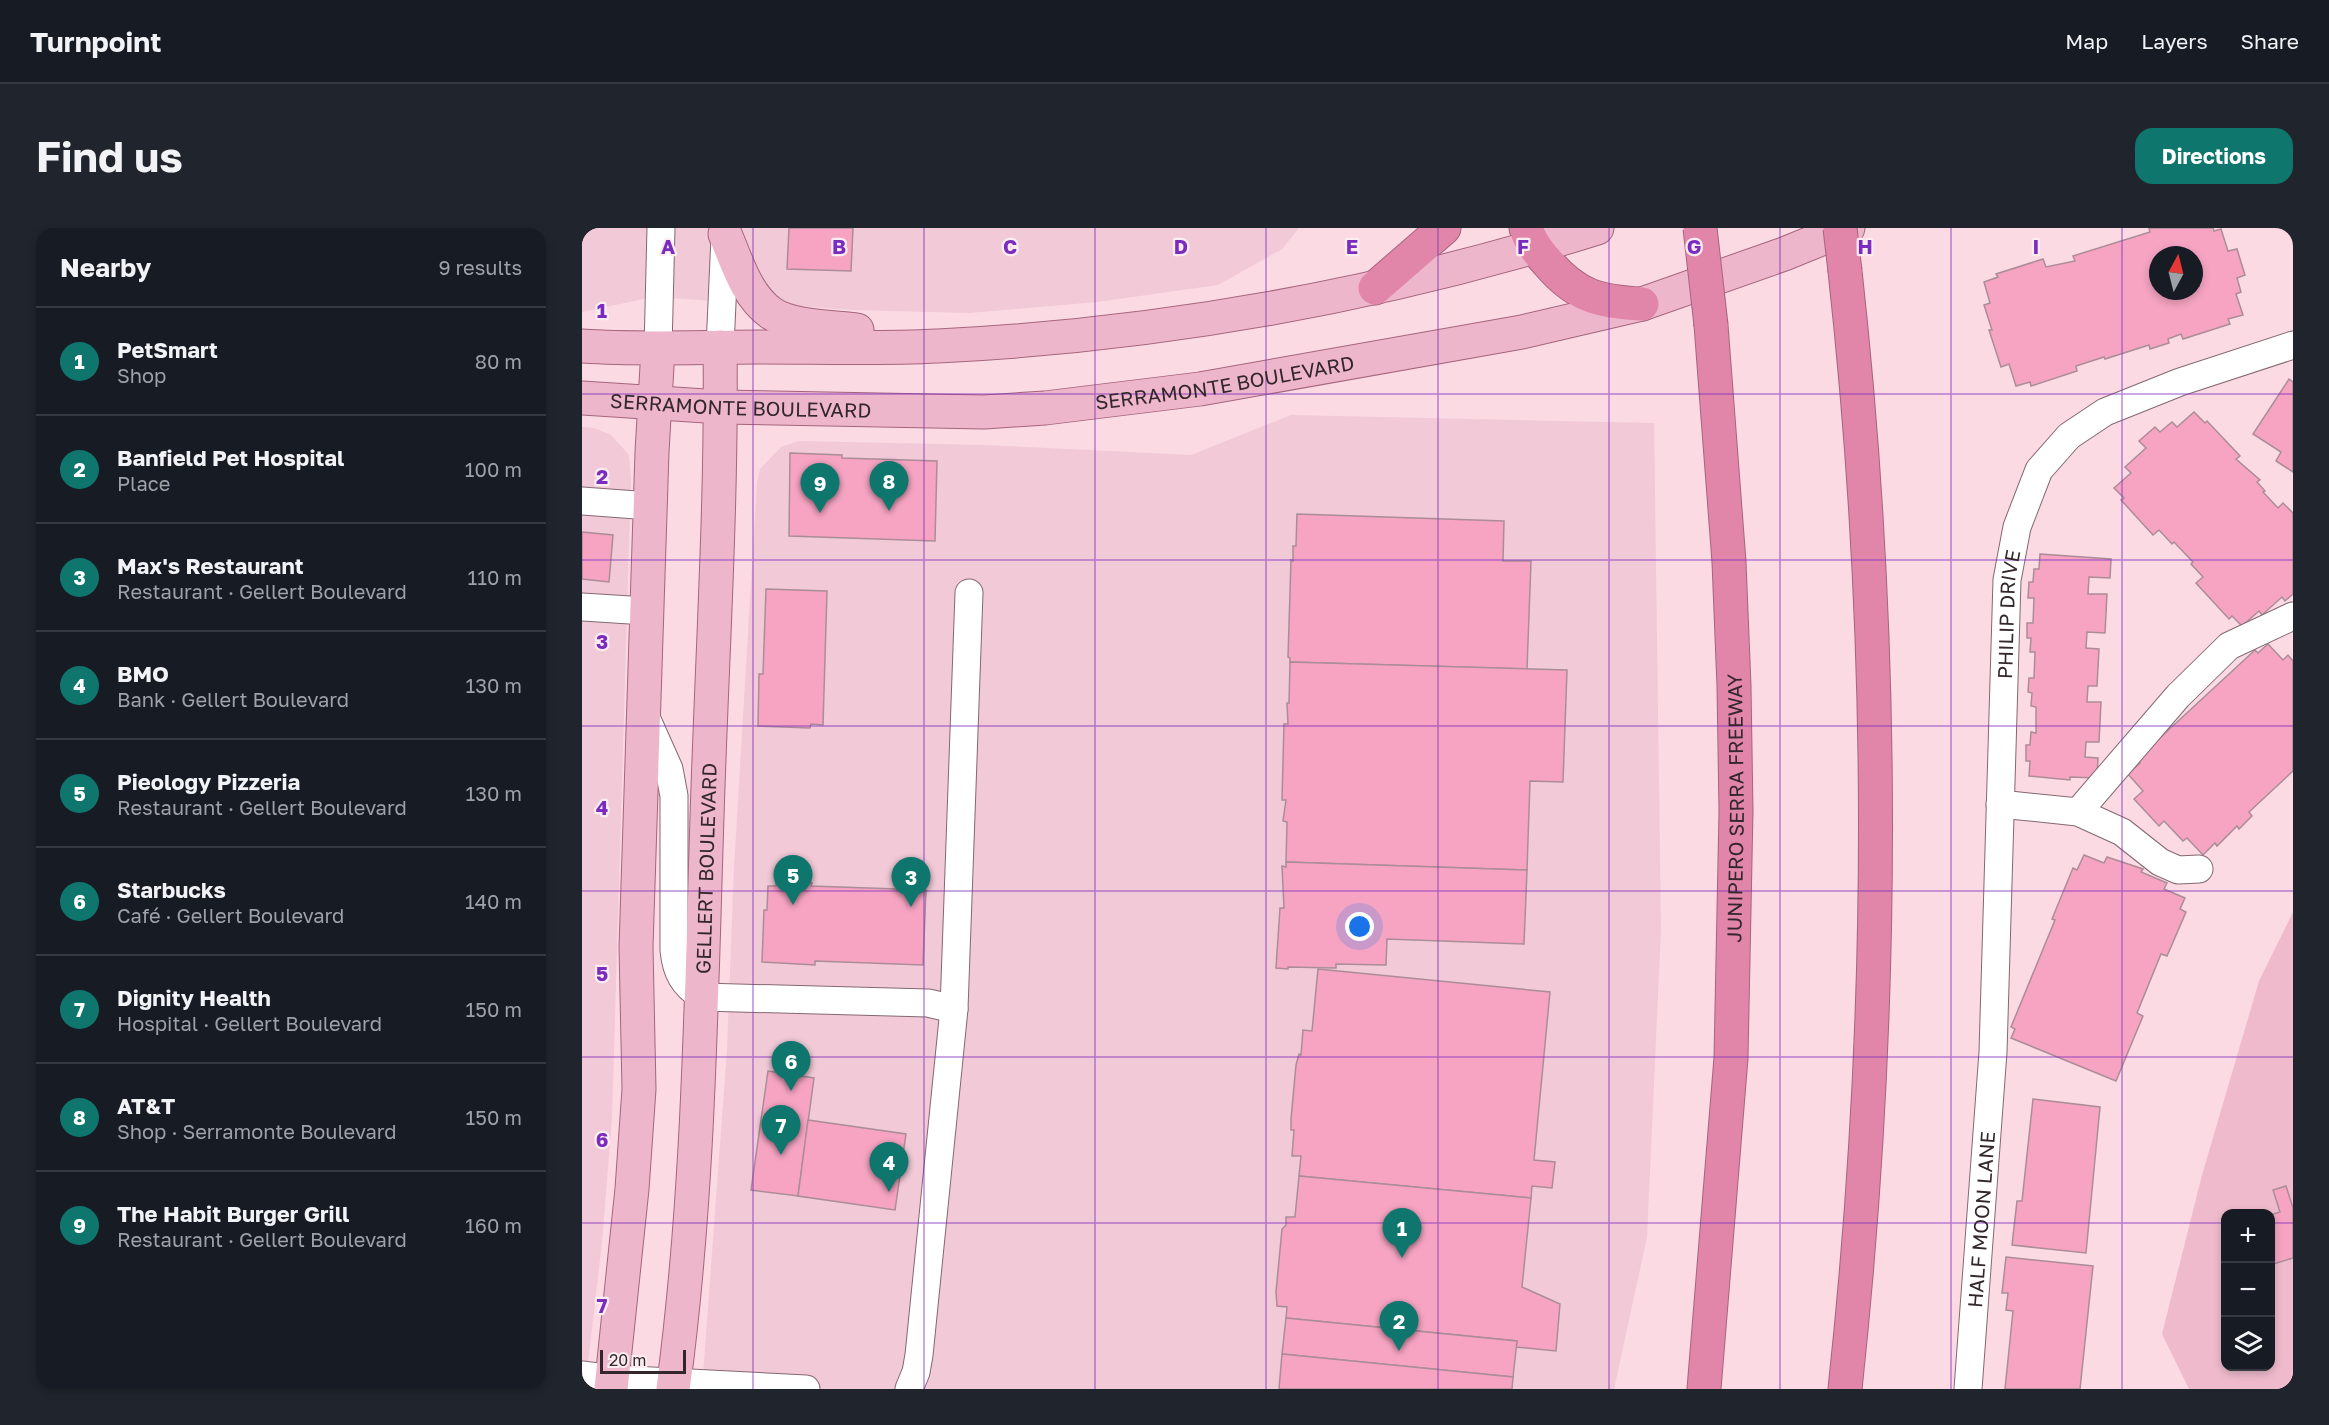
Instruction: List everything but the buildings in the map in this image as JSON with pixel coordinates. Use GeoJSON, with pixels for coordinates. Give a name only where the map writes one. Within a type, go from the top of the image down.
{"type":"FeatureCollection","features":[{"type":"Feature","properties":{"kind":"highway"},"geometry":{"type":"LineString","coordinates":[[1375,288],[1444,228]]}},
{"type":"Feature","properties":{"kind":"highway","name":"JUNIPERO SERRA FREEWAY"},"geometry":{"type":"LineString","coordinates":[[1700,228],[1711,325],[1729,562],[1736,811],[1731,1058],[1701,1380]]}},
{"type":"Feature","properties":{"kind":"highway"},"geometry":{"type":"LineString","coordinates":[[1840,228],[1862,460],[1870,583],[1875,831],[1874,956],[1868,1102],[1860,1226],[1845,1389]]}},
{"type":"Feature","properties":{"kind":"highway"},"geometry":{"type":"LineString","coordinates":[[1530,237],[1564,281],[1587,295],[1616,303],[1642,304]]}},
{"type":"Feature","properties":{"kind":"main road"},"geometry":{"type":"LineString","coordinates":[[582,346],[658,349],[902,347],[1061,337],[1199,320],[1375,288],[1530,237],[1597,228]]}},
{"type":"Feature","properties":{"kind":"main road","name":"SERRAMONTE BOULEVARD"},"geometry":{"type":"LineString","coordinates":[[582,398],[721,407],[984,412],[1055,407],[1200,389],[1522,332],[1642,304],[1784,254],[1848,228]]}},
{"type":"Feature","properties":{"kind":"main road"},"geometry":{"type":"LineString","coordinates":[[725,231],[746,283],[756,299],[772,314],[792,321],[975,344]]}},
{"type":"Feature","properties":{"kind":"main road","name":"GELLERT BOULEVARD"},"geometry":{"type":"LineString","coordinates":[[674,1385],[692,1190],[702,997],[721,466],[720,347]]}},
{"type":"Feature","properties":{"kind":"main road"},"geometry":{"type":"LineString","coordinates":[[602,1381],[632,1189],[639,1089],[636,947],[646,611],[658,349]]}},
{"type":"Feature","properties":{"kind":"street"},"geometry":{"type":"LineString","coordinates":[[658,349],[661,228]]}},
{"type":"Feature","properties":{"kind":"street"},"geometry":{"type":"LineString","coordinates":[[720,347],[725,231]]}},
{"type":"Feature","properties":{"kind":"street","name":"PHILIP DRIVE"},"geometry":{"type":"LineString","coordinates":[[1993,1052],[2007,580],[2017,527],[2039,470],[2070,436],[2105,412],[2180,382],[2293,345]]}},
{"type":"Feature","properties":{"kind":"street"},"geometry":{"type":"LineString","coordinates":[[582,501],[650,506]]}},
{"type":"Feature","properties":{"kind":"street"},"geometry":{"type":"LineString","coordinates":[[909,1389],[916,1372],[919,1355],[954,1009],[969,593]]}},
{"type":"Feature","properties":{"kind":"street"},"geometry":{"type":"LineString","coordinates":[[582,607],[646,611]]}},
{"type":"Feature","properties":{"kind":"street"},"geometry":{"type":"LineString","coordinates":[[2078,812],[2178,696],[2229,646],[2293,616]]}},
{"type":"Feature","properties":{"kind":"street"},"geometry":{"type":"LineString","coordinates":[[643,711],[669,769],[674,796],[672,909],[675,964],[683,983],[702,997],[928,1003],[954,1009]]}},
{"type":"Feature","properties":{"kind":"street"},"geometry":{"type":"LineString","coordinates":[[2000,804],[2078,812],[2122,832],[2160,862],[2178,870],[2199,869]]}},
{"type":"Feature","properties":{"kind":"street","name":"HALF MOON LANE"},"geometry":{"type":"LineString","coordinates":[[1968,1389],[1993,1052]]}},
{"type":"Feature","properties":{"kind":"street"},"geometry":{"type":"LineString","coordinates":[[602,1381],[806,1389]]}},
{"type":"Feature","properties":{"kind":"shaded area"},"geometry":{"type":"Polygon","coordinates":[[[582,228],[1299,228],[1282,249],[1218,285],[1097,302],[969,313],[853,310],[653,297],[582,312],[582,228]]]}},
{"type":"Feature","properties":{"kind":"shaded area"},"geometry":{"type":"Polygon","coordinates":[[[1291,415],[1654,423],[1661,928],[1647,1237],[1614,1389],[702,1389],[727,1050],[734,868],[757,482],[760,469],[781,447],[799,441],[985,445],[1191,455],[1291,415]]]}},
{"type":"Feature","properties":{"kind":"shaded area"},"geometry":{"type":"Polygon","coordinates":[[[582,427],[594,428],[611,435],[629,455],[631,478],[612,1118],[602,1242],[585,1389],[582,1389],[582,427]]]}},
{"type":"Feature","properties":{"kind":"shaded area"},"geometry":{"type":"Polygon","coordinates":[[[2293,912],[2293,1389],[2189,1389],[2162,1334],[2202,1175],[2259,981],[2293,912]]]}},
{"type":"Feature","properties":{"kind":"place","name":"AT&T"},"geometry":{"type":"Point","coordinates":[889,511]}},
{"type":"Feature","properties":{"kind":"place","name":"The Habit Burger Grill"},"geometry":{"type":"Point","coordinates":[820,513]}},
{"type":"Feature","properties":{"kind":"place","name":"Pieology Pizzeria"},"geometry":{"type":"Point","coordinates":[793,905]}},
{"type":"Feature","properties":{"kind":"place","name":"Max's Restaurant"},"geometry":{"type":"Point","coordinates":[911,907]}},
{"type":"Feature","properties":{"kind":"place","name":"Starbucks"},"geometry":{"type":"Point","coordinates":[791,1091]}},
{"type":"Feature","properties":{"kind":"place","name":"Dignity Health"},"geometry":{"type":"Point","coordinates":[781,1155]}},
{"type":"Feature","properties":{"kind":"place","name":"BMO"},"geometry":{"type":"Point","coordinates":[889,1192]}},
{"type":"Feature","properties":{"kind":"place","name":"PetSmart"},"geometry":{"type":"Point","coordinates":[1402,1258]}},
{"type":"Feature","properties":{"kind":"place","name":"Banfield Pet Hospital"},"geometry":{"type":"Point","coordinates":[1399,1351]}}]}
